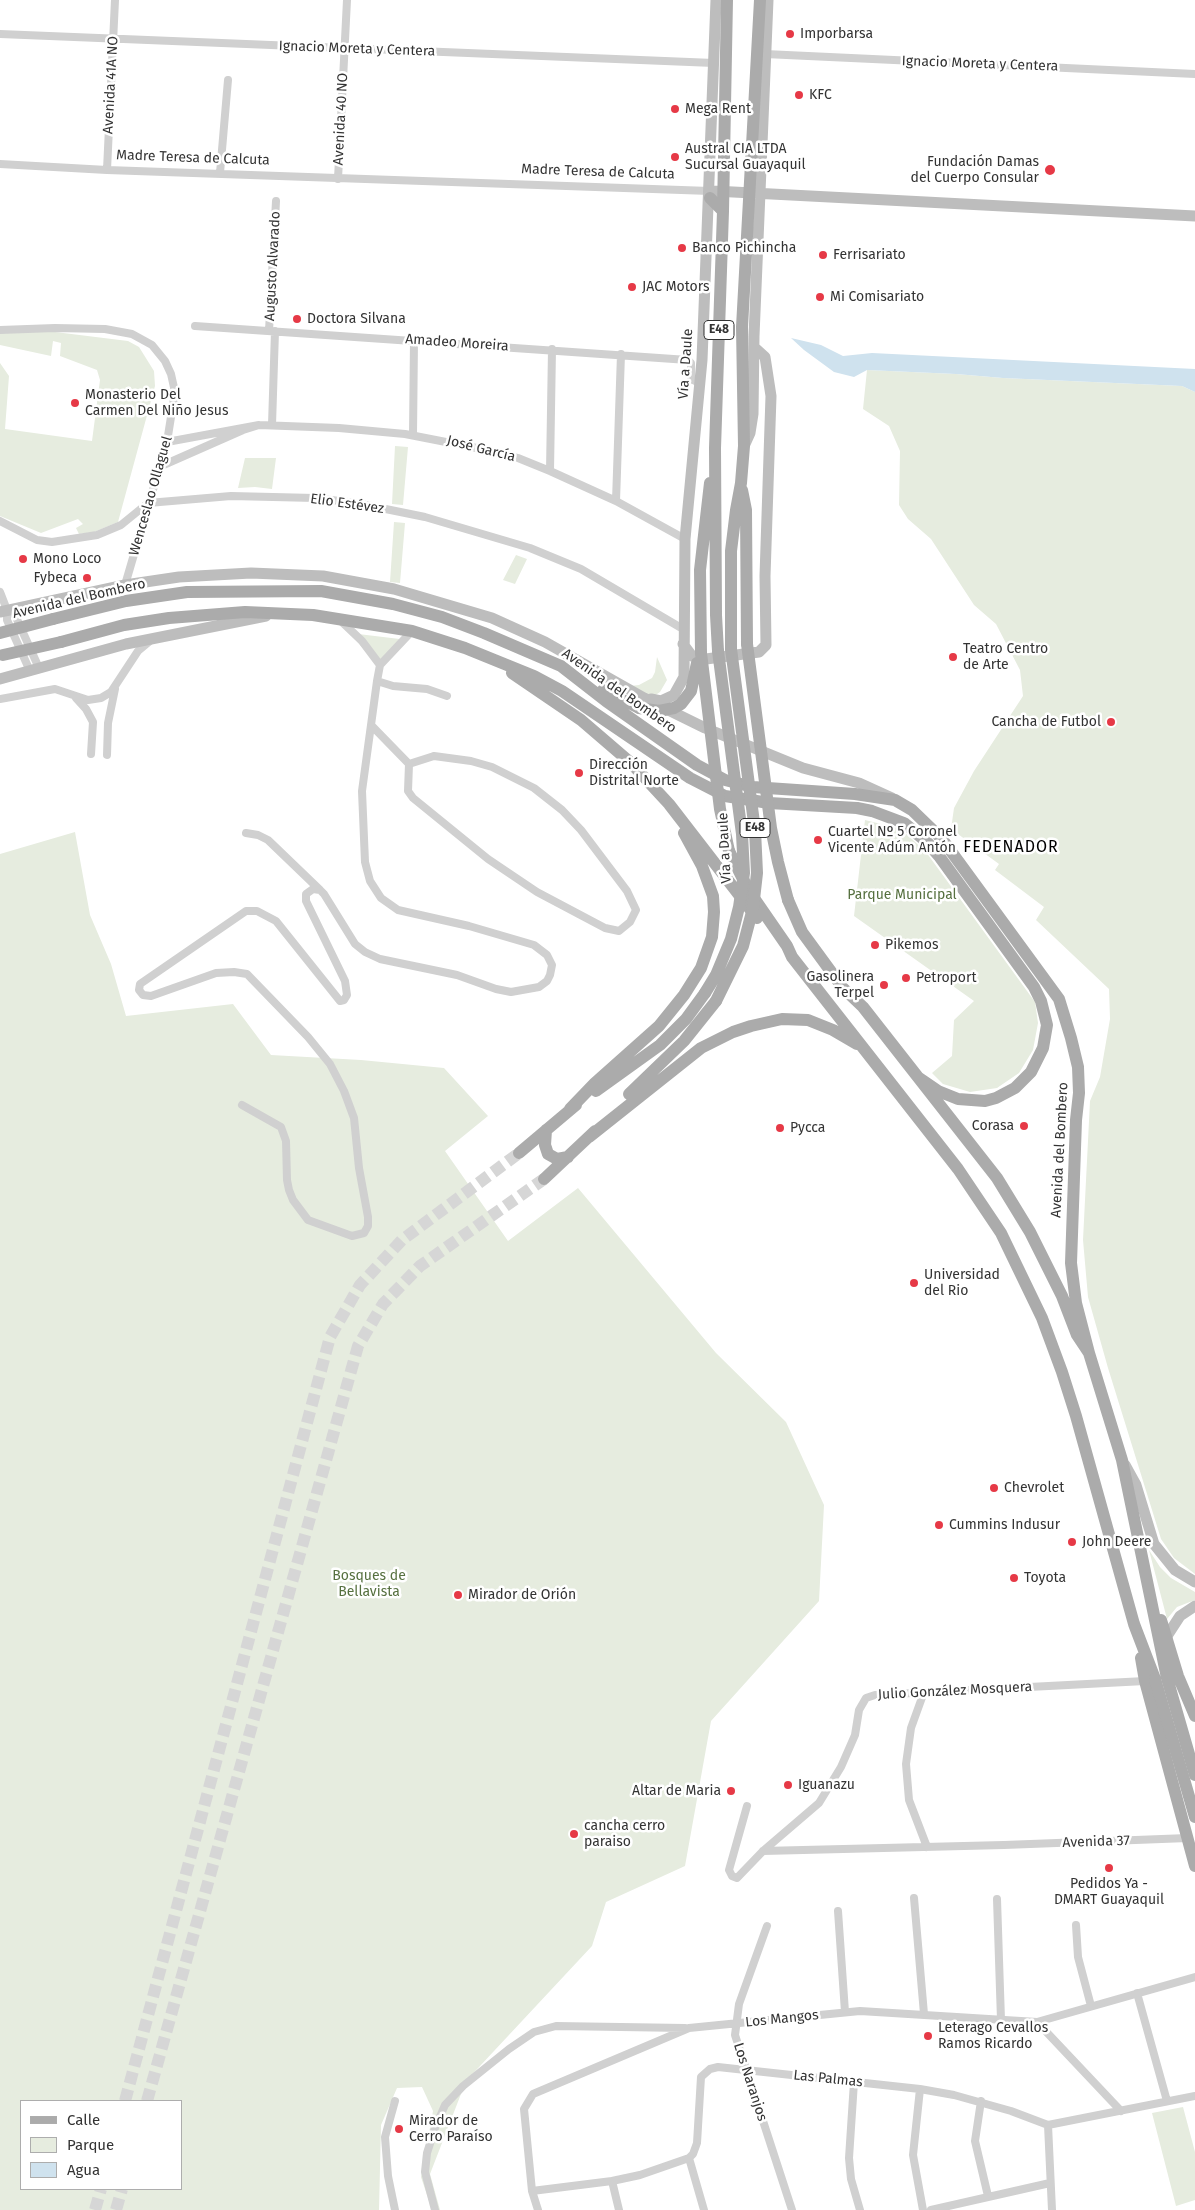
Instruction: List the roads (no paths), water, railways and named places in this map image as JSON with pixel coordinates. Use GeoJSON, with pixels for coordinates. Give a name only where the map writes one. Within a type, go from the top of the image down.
{"type":"FeatureCollection","features":[{"type":"Feature","properties":{"kind":"main road","name":"Vía a Daule"},"geometry":{"type":"LineString","coordinates":[[641,703],[668,699],[678,690],[684,677],[685,539],[700,384],[710,195],[716,0]]}},
{"type":"Feature","properties":{"kind":"main road","name":"Vía a Daule"},"geometry":{"type":"LineString","coordinates":[[519,1153],[570,1109],[660,1045],[686,1019],[716,975],[731,938],[739,908],[744,873],[742,834],[718,651],[716,616],[715,448],[723,211],[727,0]]}},
{"type":"Feature","properties":{"kind":"main road","name":"E48"},"geometry":{"type":"LineString","coordinates":[[754,193],[760,0]]}},
{"type":"Feature","properties":{"kind":"main road","name":"E48"},"geometry":{"type":"LineString","coordinates":[[544,1179],[684,1041],[716,1001],[743,946],[753,908],[757,872],[755,830],[732,649],[732,551],[744,446],[742,327],[768,0]]}},
{"type":"Feature","properties":{"kind":"main road","name":"Madre Teresa de Calcuta"},"geometry":{"type":"LineString","coordinates":[[710,195],[723,192],[754,193],[1195,216]]}},
{"type":"Feature","properties":{"kind":"main road"},"geometry":{"type":"LineString","coordinates":[[744,446],[752,423],[754,193]]}},
{"type":"Feature","properties":{"kind":"main road"},"geometry":{"type":"LineString","coordinates":[[710,195],[723,211]]}},
{"type":"Feature","properties":{"kind":"main road"},"geometry":{"type":"LineString","coordinates":[[683,644],[692,656],[706,659],[759,652],[766,645],[770,396],[764,357],[754,347]]}},
{"type":"Feature","properties":{"kind":"main road","name":"Vía a Daule"},"geometry":{"type":"LineString","coordinates":[[715,448],[700,570],[700,653],[720,810],[729,851],[749,891],[787,946],[792,957]]}},
{"type":"Feature","properties":{"kind":"main road"},"geometry":{"type":"LineString","coordinates":[[741,482],[746,510],[747,644],[771,828],[788,900],[802,932],[843,988],[863,1007],[920,1078],[981,1155],[1012,1200],[1062,1296],[1077,1335],[1089,1353],[1122,1460],[1142,1557],[1155,1679],[1174,1788],[1191,1834],[1195,1866]]}},
{"type":"Feature","properties":{"kind":"main road","name":"Avenida del Bombero"},"geometry":{"type":"LineString","coordinates":[[4,611],[125,585],[179,577],[251,573],[323,576],[394,589],[492,618],[545,642],[641,703],[803,768],[870,787],[912,810],[942,839],[1059,999],[1078,1068],[1079,1093],[1076,1120],[1071,1264],[1076,1302],[1089,1353]]}},
{"type":"Feature","properties":{"kind":"main road","name":"Avenida del Bombero"},"geometry":{"type":"LineString","coordinates":[[0,633],[126,601],[187,592],[321,591],[393,604],[442,617],[524,649],[561,666],[689,760],[725,780],[752,787],[855,794],[895,800]]}},
{"type":"Feature","properties":{"kind":"main road"},"geometry":{"type":"LineString","coordinates":[[1,655],[61,642],[124,625],[210,613],[278,613],[337,618],[412,631],[534,676],[562,691],[690,778],[725,796],[742,800],[872,811],[904,823],[927,842],[1034,987],[1042,1001],[1047,1025],[1043,1048],[1031,1072],[1015,1088],[996,1098],[985,1101],[958,1099],[938,1091],[920,1078]]}},
{"type":"Feature","properties":{"kind":"main road"},"geometry":{"type":"LineString","coordinates":[[0,679],[154,638],[278,613]]}},
{"type":"Feature","properties":{"kind":"main road"},"geometry":{"type":"LineString","coordinates":[[561,666],[628,704],[641,703],[658,711],[674,708],[681,704],[691,692],[700,653]]}},
{"type":"Feature","properties":{"kind":"main road"},"geometry":{"type":"LineString","coordinates":[[484,656],[536,689],[605,739],[647,779],[669,804],[770,936],[792,957],[958,1169],[982,1203],[1001,1234],[1042,1318],[1076,1416],[1134,1624],[1195,1775]]}},
{"type":"Feature","properties":{"kind":"main road"},"geometry":{"type":"LineString","coordinates":[[570,1109],[595,1083],[649,1036],[670,1014],[694,980],[709,944],[714,912],[709,882],[669,804]]}},
{"type":"Feature","properties":{"kind":"main road"},"geometry":{"type":"LineString","coordinates":[[589,1136],[700,1048],[733,1032],[759,1023],[782,1019],[808,1020],[833,1030],[864,1049]]}},
{"type":"Feature","properties":{"kind":"main road"},"geometry":{"type":"LineString","coordinates":[[546,1130],[545,1145],[548,1154],[557,1158],[568,1157]]}},
{"type":"Feature","properties":{"kind":"main road"},"geometry":{"type":"LineString","coordinates":[[1122,1460],[1136,1484],[1154,1544],[1175,1570],[1195,1582]]}},
{"type":"Feature","properties":{"kind":"main road"},"geometry":{"type":"LineString","coordinates":[[1142,1557],[1178,1676],[1194,1717]]}},
{"type":"Feature","properties":{"kind":"main road"},"geometry":{"type":"LineString","coordinates":[[1167,1636],[1180,1616],[1195,1606]]}},
{"type":"Feature","properties":{"kind":"main road"},"geometry":{"type":"LineString","coordinates":[[1155,1679],[1195,1816]]}},
{"type":"Feature","properties":{"kind":"main road"},"geometry":{"type":"LineString","coordinates":[[1174,1788],[1186,1795],[1195,1793]]}},
{"type":"Feature","properties":{"kind":"street","name":"Avenida 41A NO"},"geometry":{"type":"LineString","coordinates":[[107,170],[115,0]]}},
{"type":"Feature","properties":{"kind":"street","name":"Avenida 40 NO"},"geometry":{"type":"LineString","coordinates":[[338,178],[347,0]]}},
{"type":"Feature","properties":{"kind":"street","name":"Ignacio Moreta y Centera"},"geometry":{"type":"LineString","coordinates":[[0,34],[714,63]]}},
{"type":"Feature","properties":{"kind":"street","name":"Ignacio Moreta y Centera"},"geometry":{"type":"LineString","coordinates":[[765,54],[1195,74]]}},
{"type":"Feature","properties":{"kind":"street"},"geometry":{"type":"LineString","coordinates":[[220,174],[228,80]]}},
{"type":"Feature","properties":{"kind":"street","name":"Madre Teresa de Calcuta"},"geometry":{"type":"LineString","coordinates":[[0,164],[710,195]]}},
{"type":"Feature","properties":{"kind":"street","name":"Augusto Alvarado"},"geometry":{"type":"LineString","coordinates":[[272,424],[272,331],[276,201]]}},
{"type":"Feature","properties":{"kind":"street","name":"Amadeo Moreira"},"geometry":{"type":"LineString","coordinates":[[195,326],[688,360],[691,363],[691,379],[700,384]]}},
{"type":"Feature","properties":{"kind":"street","name":"Wenceslao Ollaguel"},"geometry":{"type":"LineString","coordinates":[[0,330],[80,328],[132,334],[152,345],[165,360],[171,374],[174,392],[167,442],[125,585]]}},
{"type":"Feature","properties":{"kind":"street"},"geometry":{"type":"LineString","coordinates":[[413,435],[414,340]]}},
{"type":"Feature","properties":{"kind":"street"},"geometry":{"type":"LineString","coordinates":[[550,471],[552,350]]}},
{"type":"Feature","properties":{"kind":"street"},"geometry":{"type":"LineString","coordinates":[[616,501],[621,354]]}},
{"type":"Feature","properties":{"kind":"street","name":"José García"},"geometry":{"type":"LineString","coordinates":[[167,442],[272,424],[413,435],[518,458],[616,501],[685,539]]}},
{"type":"Feature","properties":{"kind":"street","name":"José García"},"geometry":{"type":"LineString","coordinates":[[159,467],[243,430],[259,425]]}},
{"type":"Feature","properties":{"kind":"street","name":"Elio Estévez"},"geometry":{"type":"LineString","coordinates":[[148,503],[231,496],[315,498],[356,503],[426,517],[530,548],[566,563],[633,598],[683,629]]}},
{"type":"Feature","properties":{"kind":"street"},"geometry":{"type":"LineString","coordinates":[[0,522],[37,540],[52,542],[97,535],[120,525],[148,503]]}},
{"type":"Feature","properties":{"kind":"street"},"geometry":{"type":"LineString","coordinates":[[0,592],[4,611],[16,615],[35,669]]}},
{"type":"Feature","properties":{"kind":"street"},"geometry":{"type":"LineString","coordinates":[[337,618],[362,641],[380,665]]}},
{"type":"Feature","properties":{"kind":"street"},"geometry":{"type":"LineString","coordinates":[[246,833],[258,835],[268,840],[321,891],[355,944],[365,952],[380,959],[465,977],[507,991],[518,992],[539,987],[547,981],[552,965],[547,955],[530,943],[461,924],[398,910],[381,898],[370,881],[365,862],[362,791],[377,681],[380,665],[412,631]]}},
{"type":"Feature","properties":{"kind":"street"},"geometry":{"type":"LineString","coordinates":[[0,698],[23,696],[55,689],[88,700],[101,698],[111,692],[138,651],[154,638]]}},
{"type":"Feature","properties":{"kind":"street"},"geometry":{"type":"LineString","coordinates":[[377,681],[393,686],[427,689],[447,696]]}},
{"type":"Feature","properties":{"kind":"street"},"geometry":{"type":"LineString","coordinates":[[107,755],[110,703],[116,684]]}},
{"type":"Feature","properties":{"kind":"street"},"geometry":{"type":"LineString","coordinates":[[70,694],[86,709],[93,722],[91,754]]}},
{"type":"Feature","properties":{"kind":"street"},"geometry":{"type":"LineString","coordinates":[[372,726],[408,764],[408,791],[412,798],[488,860],[537,892],[604,928],[619,931],[626,927],[634,917],[636,910],[627,891],[581,830],[562,810],[534,788],[492,767],[470,761],[434,756],[408,764]]}},
{"type":"Feature","properties":{"kind":"street"},"geometry":{"type":"LineString","coordinates":[[242,1105],[281,1127],[286,1140],[289,1190],[293,1200],[308,1220],[352,1236],[361,1236],[368,1226],[368,1217],[359,1168],[354,1118],[344,1091],[330,1064],[308,1037],[248,974],[234,972],[216,973],[151,996],[143,995],[138,988],[140,984],[240,913],[249,910],[263,913],[276,921],[338,999],[344,1000],[348,995],[345,981],[306,900],[306,895],[309,891],[315,889],[321,891]]}},
{"type":"Feature","properties":{"kind":"street","name":"Julio González Mosquera"},"geometry":{"type":"LineString","coordinates":[[763,1850],[819,1803],[841,1767],[855,1735],[859,1710],[866,1698],[875,1695],[1155,1679]]}},
{"type":"Feature","properties":{"kind":"street"},"geometry":{"type":"LineString","coordinates":[[924,1692],[911,1728],[906,1764],[909,1800],[926,1847]]}},
{"type":"Feature","properties":{"kind":"street"},"geometry":{"type":"LineString","coordinates":[[747,1806],[729,1870],[732,1876],[737,1878],[742,1875],[763,1850]]}},
{"type":"Feature","properties":{"kind":"street","name":"Avenida 37"},"geometry":{"type":"LineString","coordinates":[[763,1850],[1004,1845],[1191,1834]]}},
{"type":"Feature","properties":{"kind":"street"},"geometry":{"type":"LineString","coordinates":[[914,1898],[924,2014]]}},
{"type":"Feature","properties":{"kind":"street"},"geometry":{"type":"LineString","coordinates":[[997,1899],[1001,2020]]}},
{"type":"Feature","properties":{"kind":"street"},"geometry":{"type":"LineString","coordinates":[[838,1911],[845,2012]]}},
{"type":"Feature","properties":{"kind":"street"},"geometry":{"type":"LineString","coordinates":[[1076,1925],[1078,1957],[1091,2006]]}},
{"type":"Feature","properties":{"kind":"street","name":"Los Naranjos"},"geometry":{"type":"LineString","coordinates":[[767,1926],[744,1989],[735,2023],[735,2035],[792,2210]]}},
{"type":"Feature","properties":{"kind":"street","name":"Los Mangos"},"geometry":{"type":"LineString","coordinates":[[532,2191],[524,2110],[533,2094],[689,2028],[860,2011],[1037,2022],[1195,1977]]}},
{"type":"Feature","properties":{"kind":"street"},"geometry":{"type":"LineString","coordinates":[[1137,1993],[1167,2101]]}},
{"type":"Feature","properties":{"kind":"street"},"geometry":{"type":"LineString","coordinates":[[1037,2022],[1121,2111]]}},
{"type":"Feature","properties":{"kind":"street"},"geometry":{"type":"LineString","coordinates":[[435,2210],[425,2172],[427,2153],[434,2128],[445,2106],[463,2086],[509,2049],[534,2032],[556,2026],[689,2028]]}},
{"type":"Feature","properties":{"kind":"street","name":"Las Palmas"},"geometry":{"type":"LineString","coordinates":[[689,2158],[693,2154],[697,2143],[701,2077],[710,2069],[718,2067],[920,2089],[981,2101],[1048,2125]]}},
{"type":"Feature","properties":{"kind":"street"},"geometry":{"type":"LineString","coordinates":[[854,2082],[848,2143],[851,2178],[860,2210]]}},
{"type":"Feature","properties":{"kind":"street"},"geometry":{"type":"LineString","coordinates":[[920,2089],[913,2155],[923,2210]]}},
{"type":"Feature","properties":{"kind":"street"},"geometry":{"type":"LineString","coordinates":[[1052,2210],[1048,2125],[1195,2096]]}},
{"type":"Feature","properties":{"kind":"street"},"geometry":{"type":"LineString","coordinates":[[395,2101],[384,2137],[388,2176],[395,2210]]}},
{"type":"Feature","properties":{"kind":"street"},"geometry":{"type":"LineString","coordinates":[[981,2101],[975,2141],[988,2196]]}},
{"type":"Feature","properties":{"kind":"street"},"geometry":{"type":"LineString","coordinates":[[538,2210],[532,2191],[612,2181],[640,2175],[689,2158],[704,2210]]}},
{"type":"Feature","properties":{"kind":"street"},"geometry":{"type":"LineString","coordinates":[[612,2181],[619,2210]]}},
{"type":"Feature","properties":{"kind":"street"},"geometry":{"type":"LineString","coordinates":[[931,2210],[959,2207],[988,2196],[1050,2183]]}},
{"type":"Feature","properties":{"kind":"water"},"geometry":{"type":"Polygon","coordinates":[[[791,338],[821,345],[843,356],[872,353],[1195,369],[1195,392],[1182,386],[867,370],[854,377],[834,372],[791,338]]]}},
{"type":"Feature","properties":{"kind":"tunnel"},"geometry":{"type":"LineString","coordinates":[[125,2100],[330,1337],[360,1285],[402,1240],[519,1153]]}},
{"type":"Feature","properties":{"kind":"tunnel"},"geometry":{"type":"LineString","coordinates":[[147,2100],[358,1346],[383,1304],[420,1266],[544,1179]]}},
{"type":"Feature","properties":{"kind":"tunnel"},"geometry":{"type":"LineString","coordinates":[[95,2210],[101,2190]]}},
{"type":"Feature","properties":{"kind":"tunnel"},"geometry":{"type":"LineString","coordinates":[[116,2210],[122,2190]]}},
{"type":"Feature","properties":{"kind":"place","name":"Imporbarsa"},"geometry":{"type":"Point","coordinates":[790,34]}},
{"type":"Feature","properties":{"kind":"place","name":"KFC"},"geometry":{"type":"Point","coordinates":[799,95]}},
{"type":"Feature","properties":{"kind":"place","name":"Mega Rent"},"geometry":{"type":"Point","coordinates":[675,109]}},
{"type":"Feature","properties":{"kind":"place","name":"Austral CIA LTDA Sucursal Guayaquil"},"geometry":{"type":"Point","coordinates":[675,157]}},
{"type":"Feature","properties":{"kind":"place","name":"Fundación Damas del Cuerpo Consular"},"geometry":{"type":"Point","coordinates":[1050,170]}},
{"type":"Feature","properties":{"kind":"place","name":"Banco Pichincha"},"geometry":{"type":"Point","coordinates":[682,248]}},
{"type":"Feature","properties":{"kind":"place","name":"Ferrisariato"},"geometry":{"type":"Point","coordinates":[823,255]}},
{"type":"Feature","properties":{"kind":"place","name":"JAC Motors"},"geometry":{"type":"Point","coordinates":[632,287]}},
{"type":"Feature","properties":{"kind":"place","name":"Mi Comisariato"},"geometry":{"type":"Point","coordinates":[820,297]}},
{"type":"Feature","properties":{"kind":"place","name":"Doctora Silvana"},"geometry":{"type":"Point","coordinates":[297,319]}},
{"type":"Feature","properties":{"kind":"place","name":"Monasterio Del Carmen Del Niño Jesus"},"geometry":{"type":"Point","coordinates":[75,403]}},
{"type":"Feature","properties":{"kind":"place","name":"Mono Loco"},"geometry":{"type":"Point","coordinates":[23,559]}},
{"type":"Feature","properties":{"kind":"place","name":"Fybeca"},"geometry":{"type":"Point","coordinates":[87,578]}},
{"type":"Feature","properties":{"kind":"place","name":"Teatro Centro de Arte"},"geometry":{"type":"Point","coordinates":[953,657]}},
{"type":"Feature","properties":{"kind":"place","name":"Cancha de Futbol"},"geometry":{"type":"Point","coordinates":[1111,722]}},
{"type":"Feature","properties":{"kind":"place","name":"Dirección Distrital Norte"},"geometry":{"type":"Point","coordinates":[579,773]}},
{"type":"Feature","properties":{"kind":"place","name":"Cuartel Nº 5 Coronel Vicente Adúm Antón"},"geometry":{"type":"Point","coordinates":[818,840]}},
{"type":"Feature","properties":{"kind":"place","name":"Pikemos"},"geometry":{"type":"Point","coordinates":[875,945]}},
{"type":"Feature","properties":{"kind":"place","name":"Petroport"},"geometry":{"type":"Point","coordinates":[906,978]}},
{"type":"Feature","properties":{"kind":"place","name":"Gasolinera Terpel"},"geometry":{"type":"Point","coordinates":[884,985]}},
{"type":"Feature","properties":{"kind":"place","name":"Corasa"},"geometry":{"type":"Point","coordinates":[1024,1126]}},
{"type":"Feature","properties":{"kind":"place","name":"Pycca"},"geometry":{"type":"Point","coordinates":[780,1128]}},
{"type":"Feature","properties":{"kind":"place","name":"Universidad del Rio"},"geometry":{"type":"Point","coordinates":[914,1283]}},
{"type":"Feature","properties":{"kind":"place","name":"Chevrolet"},"geometry":{"type":"Point","coordinates":[994,1488]}},
{"type":"Feature","properties":{"kind":"place","name":"Cummins Indusur"},"geometry":{"type":"Point","coordinates":[939,1525]}},
{"type":"Feature","properties":{"kind":"place","name":"John Deere"},"geometry":{"type":"Point","coordinates":[1072,1542]}},
{"type":"Feature","properties":{"kind":"place","name":"Toyota"},"geometry":{"type":"Point","coordinates":[1014,1578]}},
{"type":"Feature","properties":{"kind":"place","name":"Mirador de Orión"},"geometry":{"type":"Point","coordinates":[458,1595]}},
{"type":"Feature","properties":{"kind":"place","name":"Iguanazu"},"geometry":{"type":"Point","coordinates":[788,1785]}},
{"type":"Feature","properties":{"kind":"place","name":"Altar de Maria"},"geometry":{"type":"Point","coordinates":[731,1791]}},
{"type":"Feature","properties":{"kind":"place","name":"cancha cerro paraiso"},"geometry":{"type":"Point","coordinates":[574,1834]}},
{"type":"Feature","properties":{"kind":"place","name":"Pedidos Ya - DMART Guayaquil"},"geometry":{"type":"Point","coordinates":[1109,1868]}},
{"type":"Feature","properties":{"kind":"place","name":"Leterago Cevallos Ramos Ricardo"},"geometry":{"type":"Point","coordinates":[928,2036]}},
{"type":"Feature","properties":{"kind":"place","name":"Mirador de Cerro Paraíso"},"geometry":{"type":"Point","coordinates":[399,2129]}},
{"type":"Feature","properties":{"kind":"district","name":"FEDENADOR"},"geometry":{"type":"Point","coordinates":[1011,848]}},
{"type":"Feature","properties":{"kind":"park label","name":"Parque Municipal"},"geometry":{"type":"Point","coordinates":[902,895]}},
{"type":"Feature","properties":{"kind":"park label","name":"Bosques de Bellavista"},"geometry":{"type":"Point","coordinates":[369,1584]}}]}
